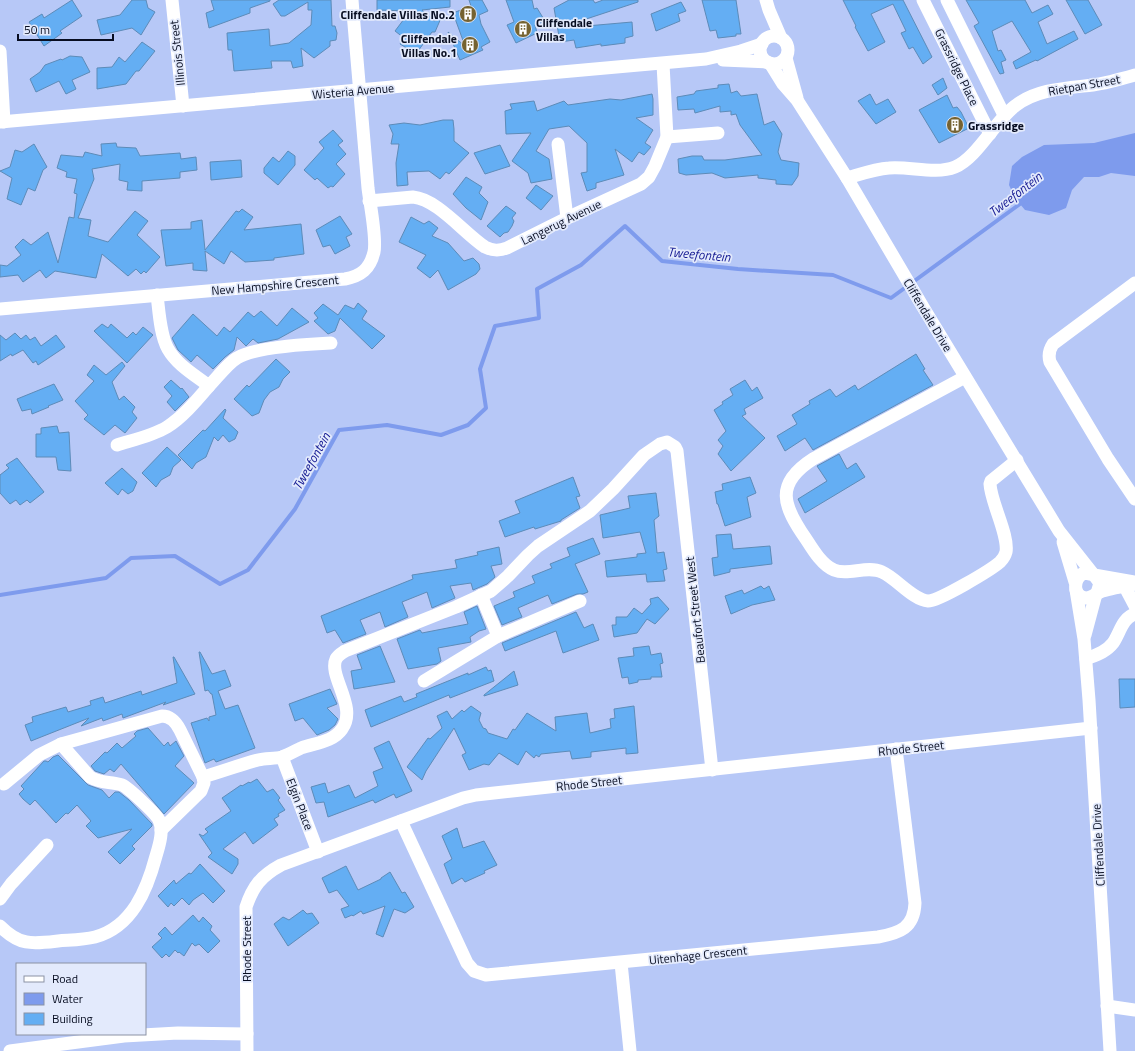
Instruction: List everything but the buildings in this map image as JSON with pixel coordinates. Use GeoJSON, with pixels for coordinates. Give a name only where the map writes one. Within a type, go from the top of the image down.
{"type":"FeatureCollection","features":[{"type":"Feature","properties":{"kind":"street","name":"Illinois Street"},"geometry":{"type":"LineString","coordinates":[[172,0],[183,106]]}},
{"type":"Feature","properties":{"kind":"street","name":"New Hampshire Crescent"},"geometry":{"type":"LineString","coordinates":[[0,309],[354,277],[368,267],[374,251],[374,242],[352,0]]}},
{"type":"Feature","properties":{"kind":"street","name":"Grassridge Place"},"geometry":{"type":"LineString","coordinates":[[923,0],[990,134]]}},
{"type":"Feature","properties":{"kind":"street","name":"Grassridge Place"},"geometry":{"type":"LineString","coordinates":[[947,0],[1004,115]]}},
{"type":"Feature","properties":{"kind":"street"},"geometry":{"type":"LineString","coordinates":[[768,5],[781,38],[787,45],[788,54],[786,58],[778,63],[768,63],[761,54],[768,5]]}},
{"type":"Feature","properties":{"kind":"street"},"geometry":{"type":"LineString","coordinates":[[763,42],[772,37],[781,38]]}},
{"type":"Feature","properties":{"kind":"street","name":"Wisteria Avenue"},"geometry":{"type":"LineString","coordinates":[[2,122],[663,64],[706,59],[741,52],[763,42]]}},
{"type":"Feature","properties":{"kind":"street"},"geometry":{"type":"LineString","coordinates":[[0,51],[2,122]]}},
{"type":"Feature","properties":{"kind":"street","name":"Cliffendale Drive"},"geometry":{"type":"LineString","coordinates":[[786,58],[797,100]]}},
{"type":"Feature","properties":{"kind":"street","name":"Wisteria Avenue"},"geometry":{"type":"LineString","coordinates":[[706,59],[768,63]]}},
{"type":"Feature","properties":{"kind":"street","name":"Cliffendale Drive"},"geometry":{"type":"LineString","coordinates":[[768,63],[797,100],[847,178],[965,377],[1059,531],[1093,574]]}},
{"type":"Feature","properties":{"kind":"street","name":"Langerug Avenue"},"geometry":{"type":"LineString","coordinates":[[370,201],[413,197],[426,200],[433,204],[480,244],[494,250],[508,248],[567,218],[646,181],[655,166],[667,137],[663,64]]}},
{"type":"Feature","properties":{"kind":"street","name":"Rietpan Street"},"geometry":{"type":"LineString","coordinates":[[847,178],[890,168],[938,170],[958,166],[967,159],[990,134],[1004,115],[1021,101],[1048,91],[1095,85],[1135,76]]}},
{"type":"Feature","properties":{"kind":"street"},"geometry":{"type":"LineString","coordinates":[[667,137],[718,133]]}},
{"type":"Feature","properties":{"kind":"street"},"geometry":{"type":"LineString","coordinates":[[558,144],[567,218]]}},
{"type":"Feature","properties":{"kind":"street"},"geometry":{"type":"LineString","coordinates":[[1135,283],[1053,344],[1049,356],[1050,362],[1108,459],[1135,499]]}},
{"type":"Feature","properties":{"kind":"street"},"geometry":{"type":"LineString","coordinates":[[157,295],[160,321],[167,348],[178,362],[209,386]]}},
{"type":"Feature","properties":{"kind":"street"},"geometry":{"type":"LineString","coordinates":[[117,445],[168,426],[185,411],[234,360],[239,357],[258,351],[331,343]]}},
{"type":"Feature","properties":{"kind":"street"},"geometry":{"type":"LineString","coordinates":[[965,377],[813,458],[802,466],[789,481],[787,488],[786,504],[796,525],[815,553],[835,571],[841,572],[867,569],[876,570],[884,573],[924,600],[935,600],[991,569],[1003,558],[1006,553],[1005,541],[990,484],[991,481],[1017,460]]}},
{"type":"Feature","properties":{"kind":"street","name":"Beaufort Street West"},"geometry":{"type":"LineString","coordinates":[[481,596],[499,585],[528,555],[548,538],[590,511],[613,489],[644,455],[660,444],[667,442],[675,447],[677,451],[712,770]]}},
{"type":"Feature","properties":{"kind":"street","name":"Cliffendale Drive"},"geometry":{"type":"LineString","coordinates":[[1059,531],[1076,586],[1086,659],[1110,1051]]}},
{"type":"Feature","properties":{"kind":"street"},"geometry":{"type":"LineString","coordinates":[[1086,573],[1132,584],[1097,594],[1092,597],[1083,597],[1079,595],[1076,586],[1082,574],[1086,573]]}},
{"type":"Feature","properties":{"kind":"street"},"geometry":{"type":"LineString","coordinates":[[1093,574],[1100,583],[1097,594]]}},
{"type":"Feature","properties":{"kind":"street"},"geometry":{"type":"LineString","coordinates":[[1132,584],[1135,606]]}},
{"type":"Feature","properties":{"kind":"street","name":"Cliffendale Drive"},"geometry":{"type":"LineString","coordinates":[[1084,639],[1097,594]]}},
{"type":"Feature","properties":{"kind":"street"},"geometry":{"type":"LineString","coordinates":[[202,778],[258,760],[282,757],[302,748],[325,741],[337,734],[342,729],[346,719],[347,710],[335,669],[336,659],[345,651],[481,596],[498,636]]}},
{"type":"Feature","properties":{"kind":"street"},"geometry":{"type":"LineString","coordinates":[[424,681],[498,636],[580,601]]}},
{"type":"Feature","properties":{"kind":"street"},"geometry":{"type":"LineString","coordinates":[[1086,659],[1102,652],[1113,643],[1127,618],[1135,614]]}},
{"type":"Feature","properties":{"kind":"street"},"geometry":{"type":"LineString","coordinates":[[4,784],[34,759],[61,744],[165,716],[169,717],[176,722],[204,783],[201,791],[161,830]]}},
{"type":"Feature","properties":{"kind":"street","name":"Rhode Street"},"geometry":{"type":"LineString","coordinates":[[247,1051],[245,912],[253,888],[273,870],[318,852],[463,798],[476,795],[1091,728]]}},
{"type":"Feature","properties":{"kind":"street"},"geometry":{"type":"LineString","coordinates":[[0,926],[13,938],[32,943],[94,937],[117,926],[140,901],[147,886],[158,847],[161,830],[160,821],[131,791],[122,785],[100,782],[90,776],[61,744]]}},
{"type":"Feature","properties":{"kind":"street","name":"Uitenhage Crescent"},"geometry":{"type":"LineString","coordinates":[[401,821],[467,963],[474,971],[486,975],[878,937],[899,932],[906,927],[914,912],[915,903],[896,749]]}},
{"type":"Feature","properties":{"kind":"street","name":"Elgin Place"},"geometry":{"type":"LineString","coordinates":[[282,757],[318,852]]}},
{"type":"Feature","properties":{"kind":"street"},"geometry":{"type":"LineString","coordinates":[[0,899],[11,884],[48,845]]}},
{"type":"Feature","properties":{"kind":"street"},"geometry":{"type":"LineString","coordinates":[[621,963],[630,1051]]}},
{"type":"Feature","properties":{"kind":"street"},"geometry":{"type":"LineString","coordinates":[[1107,1006],[1135,1010]]}},
{"type":"Feature","properties":{"kind":"street"},"geometry":{"type":"LineString","coordinates":[[146,1035],[178,1033],[247,1034]]}},
{"type":"Feature","properties":{"kind":"street"},"geometry":{"type":"LineString","coordinates":[[10,1051],[52,1048],[145,1035]]}},
{"type":"Feature","properties":{"kind":"water"},"geometry":{"type":"Polygon","coordinates":[[[1135,133],[1135,176],[1111,173],[1099,177],[1084,177],[1072,190],[1066,208],[1049,215],[1025,210],[1015,198],[1009,185],[1012,166],[1022,157],[1044,145],[1094,143],[1135,133]]]}},
{"type":"Feature","properties":{"kind":"waterway","name":"Tweefontein"},"geometry":{"type":"LineString","coordinates":[[0,595],[106,578],[131,558],[175,556],[220,584],[248,570],[295,509],[339,430],[387,425],[441,435],[468,425],[486,408],[480,369],[495,326],[539,318],[537,289],[581,265],[625,226],[662,261],[738,269],[833,275],[891,298],[1024,201]]}},
{"type":"Feature","properties":{"kind":"place","name":"Cliffendale Villas No.2"},"geometry":{"type":"Point","coordinates":[468,14]}},
{"type":"Feature","properties":{"kind":"place","name":"Cliffendale Villas"},"geometry":{"type":"Point","coordinates":[523,29]}},
{"type":"Feature","properties":{"kind":"place","name":"Cliffendale Villas No.1"},"geometry":{"type":"Point","coordinates":[470,45]}},
{"type":"Feature","properties":{"kind":"place","name":"Grassridge"},"geometry":{"type":"Point","coordinates":[955,125]}}]}
